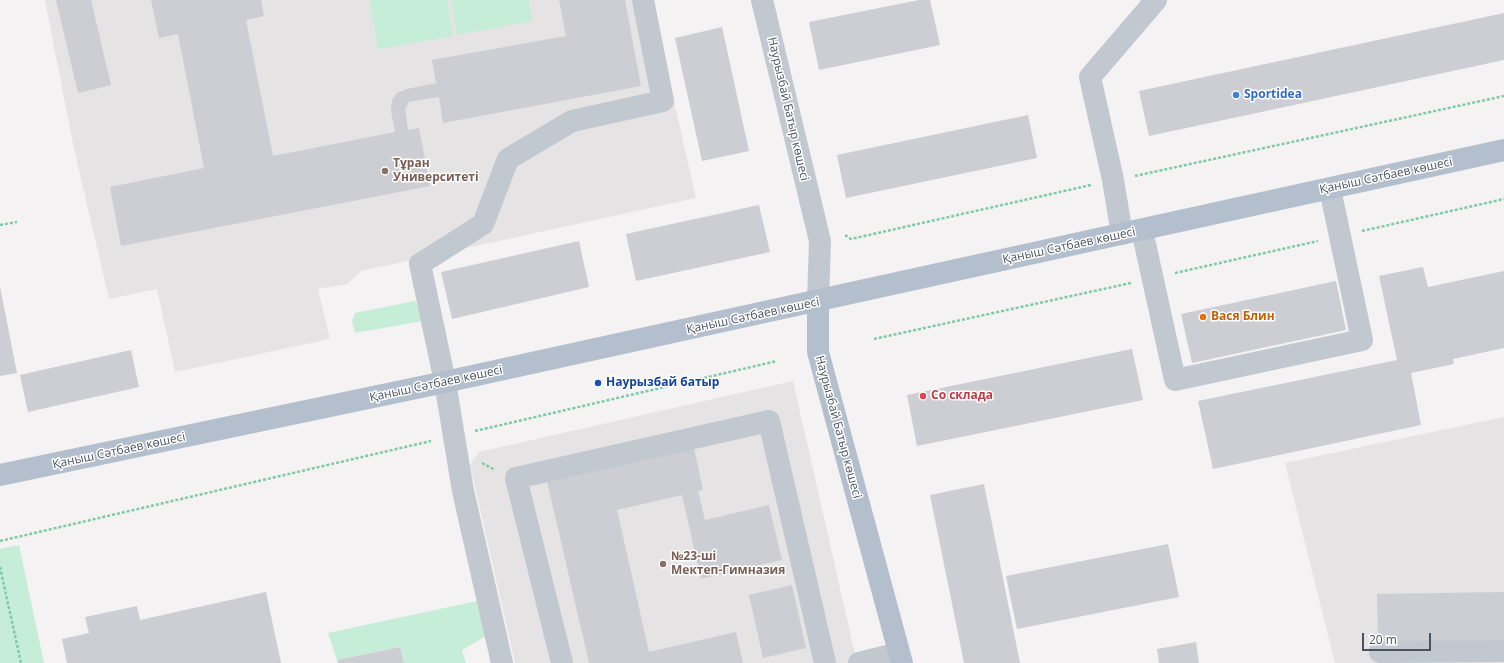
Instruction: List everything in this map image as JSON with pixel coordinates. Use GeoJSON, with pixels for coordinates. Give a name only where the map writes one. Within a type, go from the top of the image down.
{"type":"FeatureCollection","features":[{"type":"Feature","properties":{"kind":"main road","name":"Қаныш Сәтбаев көшесі"},"geometry":{"type":"LineString","coordinates":[[0,475],[445,382],[1504,150]]}},
{"type":"Feature","properties":{"kind":"main road","name":"Наурызбай Батыр көшесі"},"geometry":{"type":"LineString","coordinates":[[818,301],[818,352],[901,658]]}},
{"type":"Feature","properties":{"kind":"street"},"geometry":{"type":"LineString","coordinates":[[502,663],[463,491],[445,382],[420,264],[483,224],[508,159],[572,120],[663,101],[644,0]]}},
{"type":"Feature","properties":{"kind":"street","name":"Наурызбай Батыр көшесі"},"geometry":{"type":"LineString","coordinates":[[762,0],[820,241],[818,301]]}},
{"type":"Feature","properties":{"kind":"street"},"geometry":{"type":"LineString","coordinates":[[1156,0],[1090,78],[1113,180],[1132,232],[1153,278],[1175,380],[1362,340],[1330,189]]}},
{"type":"Feature","properties":{"kind":"street"},"geometry":{"type":"LineString","coordinates":[[562,663],[516,478],[769,421],[825,663]]}},
{"type":"Feature","properties":{"kind":"street"},"geometry":{"type":"LineString","coordinates":[[1380,652],[1504,651]]}},
{"type":"Feature","properties":{"kind":"street"},"geometry":{"type":"LineString","coordinates":[[859,663],[901,658]]}},
{"type":"Feature","properties":{"kind":"path"},"geometry":{"type":"LineString","coordinates":[[845,235],[851,239],[1113,180],[1504,96]]}},
{"type":"Feature","properties":{"kind":"path"},"geometry":{"type":"LineString","coordinates":[[874,340],[1504,199]]}},
{"type":"Feature","properties":{"kind":"path"},"geometry":{"type":"LineString","coordinates":[[0,225],[17,222]]}},
{"type":"Feature","properties":{"kind":"path"},"geometry":{"type":"LineString","coordinates":[[0,541],[777,361]]}},
{"type":"Feature","properties":{"kind":"path"},"geometry":{"type":"LineString","coordinates":[[0,567],[21,663]]}},
{"type":"Feature","properties":{"kind":"shaded area","name":"Тұран Университеті"},"geometry":{"type":"Polygon","coordinates":[[[45,0],[651,0],[696,198],[361,271],[347,284],[318,289],[330,339],[175,372],[157,289],[109,299],[73,144],[45,0]]]}},
{"type":"Feature","properties":{"kind":"shaded area","name":"№23-ші Мектеп-Гимназия"},"geometry":{"type":"Polygon","coordinates":[[[793,381],[857,663],[515,663],[470,465],[479,452],[793,381]]]}},
{"type":"Feature","properties":{"kind":"shaded area"},"geometry":{"type":"Polygon","coordinates":[[[1504,417],[1504,663],[1335,663],[1285,463],[1504,417]]]}},
{"type":"Feature","properties":{"kind":"green space"},"geometry":{"type":"Polygon","coordinates":[[[369,0],[447,0],[453,36],[378,49],[369,0]]]}},
{"type":"Feature","properties":{"kind":"green space"},"geometry":{"type":"Polygon","coordinates":[[[451,0],[529,0],[532,21],[457,35],[451,0]]]}},
{"type":"Feature","properties":{"kind":"green space"},"geometry":{"type":"Polygon","coordinates":[[[415,301],[419,307],[423,321],[355,333],[352,321],[355,313],[415,301]]]}},
{"type":"Feature","properties":{"kind":"green space"},"geometry":{"type":"Polygon","coordinates":[[[19,545],[44,663],[0,663],[0,549],[19,545]]]}},
{"type":"Feature","properties":{"kind":"green space"},"geometry":{"type":"Polygon","coordinates":[[[477,601],[486,636],[462,650],[466,663],[404,663],[400,647],[337,660],[328,633],[477,601]]]}},
{"type":"Feature","properties":{"kind":"building"},"geometry":{"type":"Polygon","coordinates":[[[56,0],[91,0],[111,85],[78,93],[56,0]]]}},
{"type":"Feature","properties":{"kind":"building","name":"Тұран Университеті"},"geometry":{"type":"Polygon","coordinates":[[[151,0],[261,0],[264,16],[246,20],[273,156],[395,132],[391,111],[392,100],[397,93],[407,89],[436,83],[432,60],[566,36],[559,0],[625,0],[641,86],[443,123],[439,97],[409,102],[405,109],[408,130],[419,128],[430,186],[121,246],[110,187],[204,168],[178,34],[159,38],[151,0]]]}},
{"type":"Feature","properties":{"kind":"building"},"geometry":{"type":"Polygon","coordinates":[[[919,0],[930,0],[940,45],[819,70],[809,22],[919,0]]]}},
{"type":"Feature","properties":{"kind":"building"},"geometry":{"type":"Polygon","coordinates":[[[1504,13],[1504,60],[1149,136],[1139,91],[1504,13]]]}},
{"type":"Feature","properties":{"kind":"building"},"geometry":{"type":"Polygon","coordinates":[[[722,27],[749,151],[702,161],[675,38],[722,27]]]}},
{"type":"Feature","properties":{"kind":"building"},"geometry":{"type":"Polygon","coordinates":[[[1028,115],[1037,158],[846,198],[837,155],[1028,115]]]}},
{"type":"Feature","properties":{"kind":"building"},"geometry":{"type":"Polygon","coordinates":[[[759,205],[770,252],[636,281],[626,234],[759,205]]]}},
{"type":"Feature","properties":{"kind":"building"},"geometry":{"type":"Polygon","coordinates":[[[579,241],[589,287],[452,319],[441,272],[579,241]]]}},
{"type":"Feature","properties":{"kind":"building"},"geometry":{"type":"Polygon","coordinates":[[[1423,267],[1428,287],[1504,271],[1504,348],[1453,359],[1454,364],[1411,373],[1421,425],[1213,469],[1198,401],[1397,360],[1379,276],[1423,267]]]}},
{"type":"Feature","properties":{"kind":"building"},"geometry":{"type":"Polygon","coordinates":[[[1336,281],[1346,330],[1192,363],[1181,314],[1336,281]]]}},
{"type":"Feature","properties":{"kind":"building"},"geometry":{"type":"Polygon","coordinates":[[[0,287],[17,373],[0,376],[0,287]]]}},
{"type":"Feature","properties":{"kind":"building"},"geometry":{"type":"Polygon","coordinates":[[[1132,349],[1143,400],[917,446],[907,395],[1132,349]]]}},
{"type":"Feature","properties":{"kind":"building"},"geometry":{"type":"Polygon","coordinates":[[[131,350],[139,387],[28,412],[20,375],[131,350]]]}},
{"type":"Feature","properties":{"kind":"building"},"geometry":{"type":"Polygon","coordinates":[[[694,448],[703,490],[698,491],[705,520],[769,505],[782,560],[701,579],[682,495],[617,510],[649,652],[736,632],[743,663],[589,663],[547,481],[694,448]]]}},
{"type":"Feature","properties":{"kind":"building"},"geometry":{"type":"Polygon","coordinates":[[[984,484],[1020,663],[964,663],[930,495],[984,484]]]}},
{"type":"Feature","properties":{"kind":"building"},"geometry":{"type":"Polygon","coordinates":[[[1168,544],[1179,597],[1017,629],[1006,576],[1168,544]]]}},
{"type":"Feature","properties":{"kind":"building"},"geometry":{"type":"Polygon","coordinates":[[[792,585],[806,648],[763,658],[749,595],[792,585]]]}},
{"type":"Feature","properties":{"kind":"building"},"geometry":{"type":"Polygon","coordinates":[[[266,592],[281,663],[67,663],[62,639],[89,633],[85,617],[137,606],[140,620],[266,592]]]}},
{"type":"Feature","properties":{"kind":"building"},"geometry":{"type":"Polygon","coordinates":[[[1504,592],[1504,640],[1378,642],[1377,594],[1504,592]]]}},
{"type":"Feature","properties":{"kind":"building"},"geometry":{"type":"Polygon","coordinates":[[[1196,642],[1199,663],[1159,663],[1157,649],[1196,642]]]}},
{"type":"Feature","properties":{"kind":"building"},"geometry":{"type":"Polygon","coordinates":[[[400,647],[404,663],[338,663],[337,660],[400,647]]]}},
{"type":"Feature","properties":{"kind":"place","name":"Sportidea"},"geometry":{"type":"Point","coordinates":[1236,95]}},
{"type":"Feature","properties":{"kind":"place","name":"Тұран Университеті"},"geometry":{"type":"Point","coordinates":[385,171]}},
{"type":"Feature","properties":{"kind":"place","name":"Вася Блин"},"geometry":{"type":"Point","coordinates":[1203,317]}},
{"type":"Feature","properties":{"kind":"place","name":"Наурызбай батыр"},"geometry":{"type":"Point","coordinates":[598,383]}},
{"type":"Feature","properties":{"kind":"place","name":"Со склада"},"geometry":{"type":"Point","coordinates":[923,396]}},
{"type":"Feature","properties":{"kind":"place","name":"№23-ші Мектеп-Гимназия"},"geometry":{"type":"Point","coordinates":[663,564]}}]}
